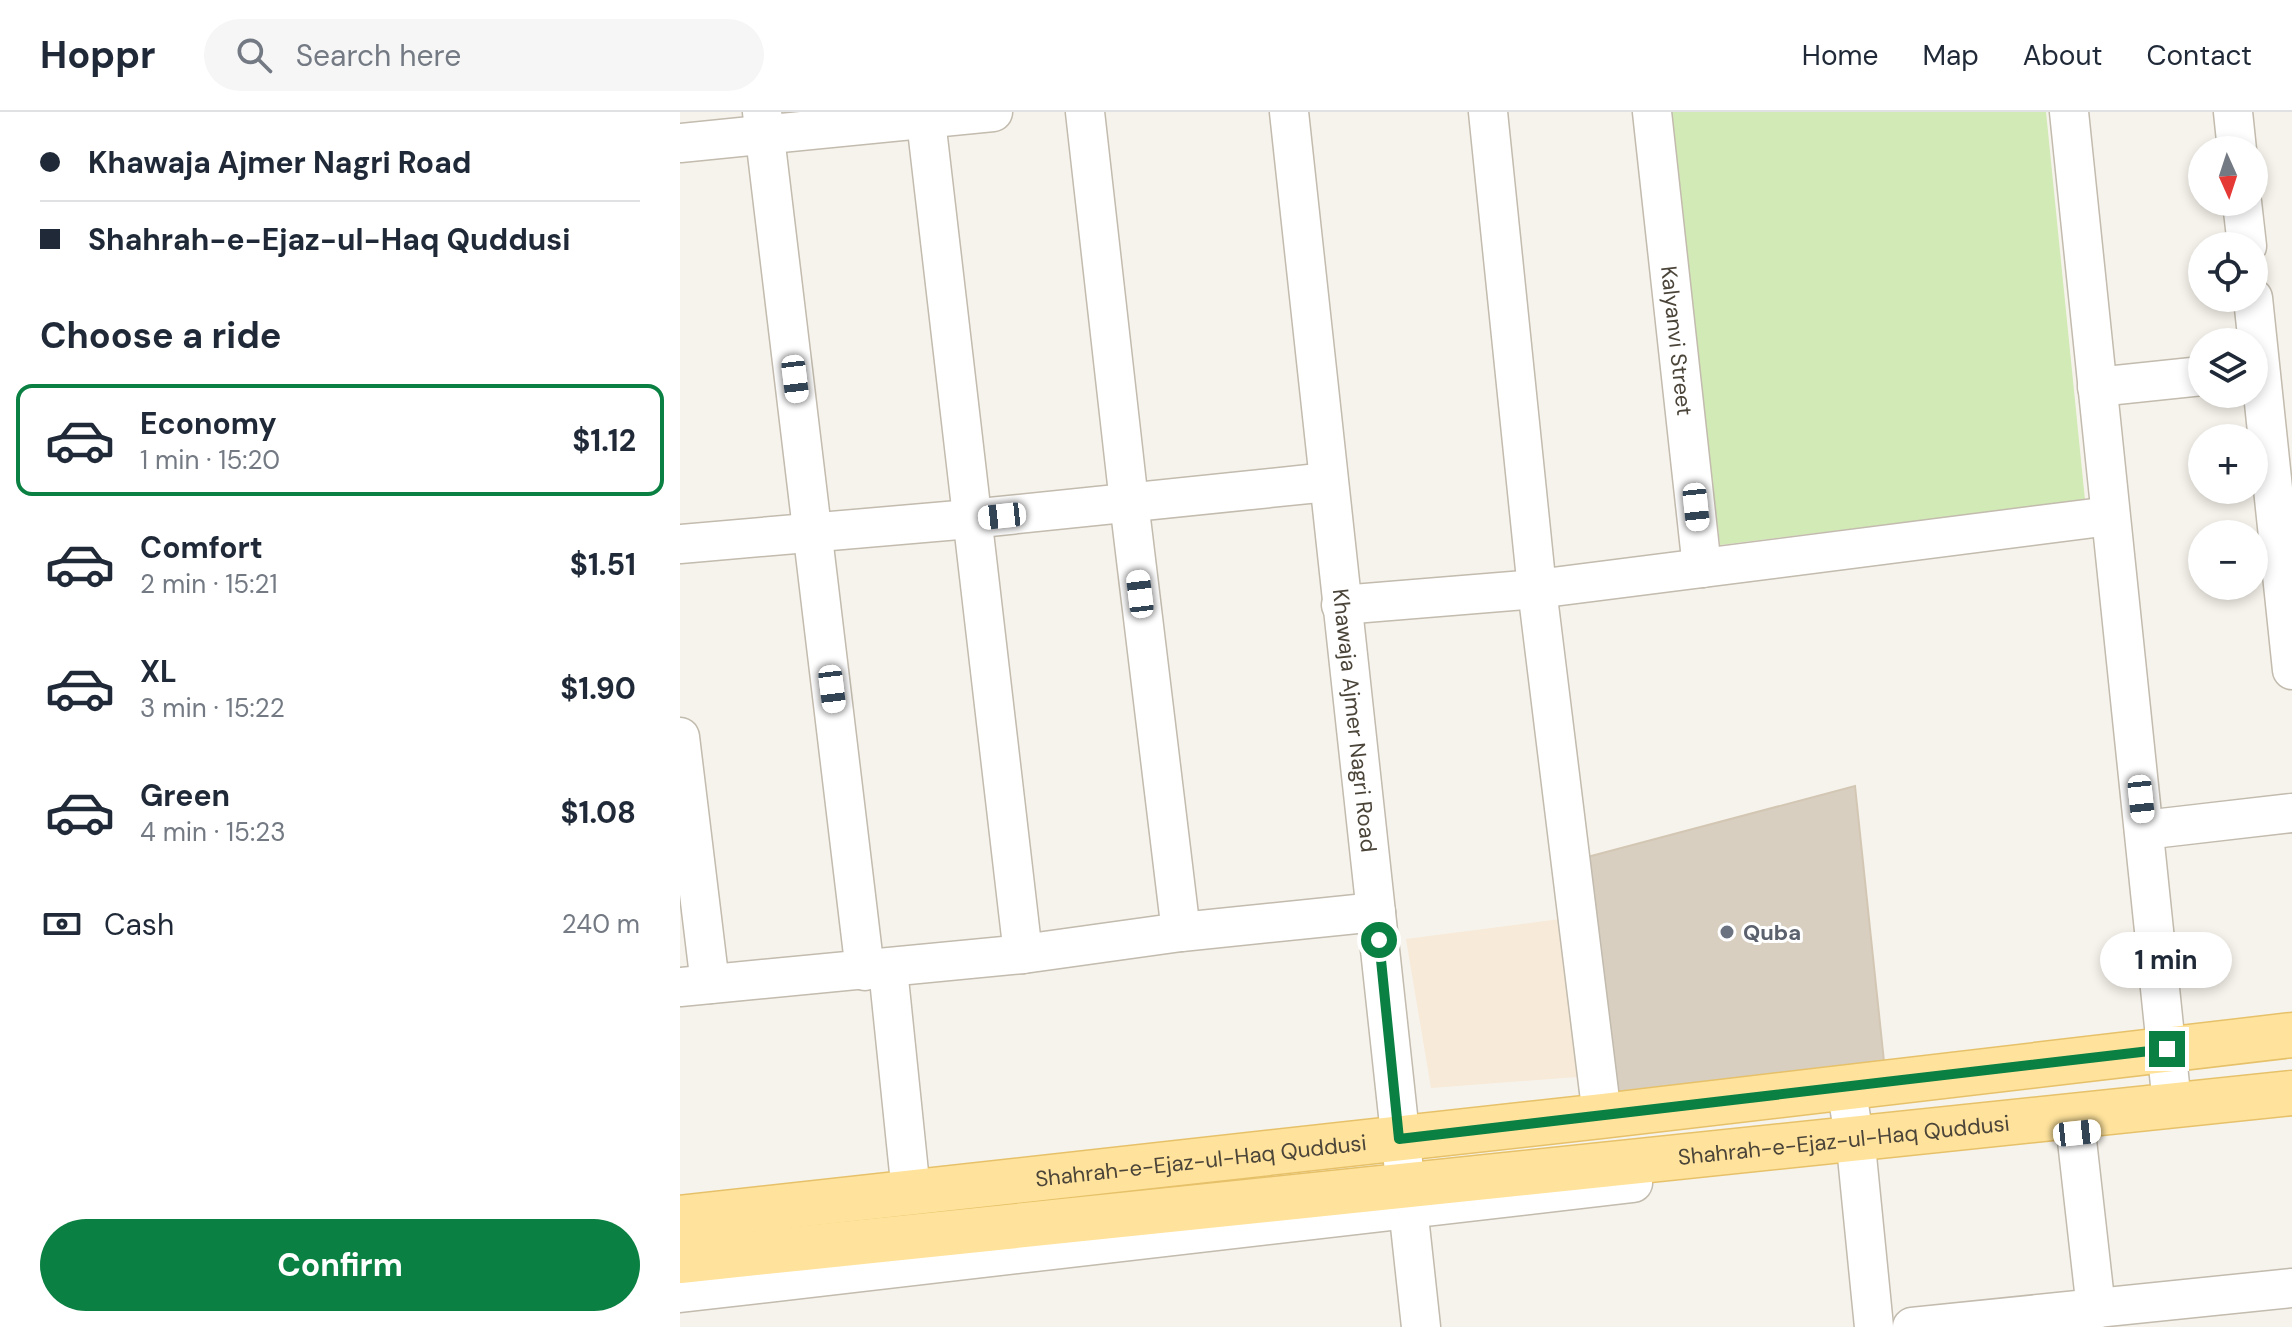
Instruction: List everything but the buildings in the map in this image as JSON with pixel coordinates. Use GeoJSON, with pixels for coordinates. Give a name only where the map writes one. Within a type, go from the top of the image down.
{"type":"FeatureCollection","features":[{"type":"Feature","properties":{"kind":"main road","name":"Shahrah-e-Ejaz-ul-Haq Quddusi"},"geometry":{"type":"LineString","coordinates":[[680,1218],[1602,1116],[2292,1035]]}},
{"type":"Feature","properties":{"kind":"main road","name":"Shahrah-e-Ejaz-ul-Haq Quddusi"},"geometry":{"type":"LineString","coordinates":[[680,1261],[1407,1199],[2076,1124],[2172,1104],[2292,1093]]}},
{"type":"Feature","properties":{"kind":"street"},"geometry":{"type":"LineString","coordinates":[[680,143],[763,122],[993,112]]}},
{"type":"Feature","properties":{"kind":"street"},"geometry":{"type":"LineString","coordinates":[[1085,112],[1181,932]]}},
{"type":"Feature","properties":{"kind":"street","name":"Khawaja Ajmer Nagri Road"},"geometry":{"type":"LineString","coordinates":[[1289,112],[1421,1327]]}},
{"type":"Feature","properties":{"kind":"street"},"geometry":{"type":"LineString","coordinates":[[1488,112],[1537,589],[1602,1116]]}},
{"type":"Feature","properties":{"kind":"street","name":"Kalyanvi Street"},"geometry":{"type":"LineString","coordinates":[[1652,112],[1702,568]]}},
{"type":"Feature","properties":{"kind":"street"},"geometry":{"type":"LineString","coordinates":[[2069,112],[2172,1104]]}},
{"type":"Feature","properties":{"kind":"street"},"geometry":{"type":"LineString","coordinates":[[2233,112],[2236,136]]}},
{"type":"Feature","properties":{"kind":"street"},"geometry":{"type":"LineString","coordinates":[[925,116],[1023,954]]}},
{"type":"Feature","properties":{"kind":"street"},"geometry":{"type":"LineString","coordinates":[[763,122],[814,532],[911,1192]]}},
{"type":"Feature","properties":{"kind":"street"},"geometry":{"type":"LineString","coordinates":[[2256,312],[2269,369],[2292,670]]}},
{"type":"Feature","properties":{"kind":"street"},"geometry":{"type":"LineString","coordinates":[[2097,387],[2188,377]]}},
{"type":"Feature","properties":{"kind":"street"},"geometry":{"type":"LineString","coordinates":[[680,544],[970,519],[1328,482]]}},
{"type":"Feature","properties":{"kind":"street"},"geometry":{"type":"LineString","coordinates":[[1341,605],[1537,589],[2110,516]]}},
{"type":"Feature","properties":{"kind":"street"},"geometry":{"type":"LineString","coordinates":[[680,737],[695,986],[876,970],[1181,932],[1376,912]]}},
{"type":"Feature","properties":{"kind":"street"},"geometry":{"type":"LineString","coordinates":[[2144,830],[2292,813]]}},
{"type":"Feature","properties":{"kind":"street"},"geometry":{"type":"LineString","coordinates":[[1846,1086],[1856,1148],[1874,1327]]}},
{"type":"Feature","properties":{"kind":"street"},"geometry":{"type":"LineString","coordinates":[[2096,1309],[2076,1124],[2292,1112]]}},
{"type":"Feature","properties":{"kind":"street"},"geometry":{"type":"LineString","coordinates":[[680,1293],[1407,1199]]}},
{"type":"Feature","properties":{"kind":"street"},"geometry":{"type":"LineString","coordinates":[[1912,1327],[2096,1309],[2175,1314],[2292,1288]]}},
{"type":"Feature","properties":{"kind":"shaded area"},"geometry":{"type":"Polygon","coordinates":[[[1560,919],[1577,1077],[1431,1088],[1406,939],[1560,919]]]}},
{"type":"Feature","properties":{"kind":"green space"},"geometry":{"type":"Polygon","coordinates":[[[1669,112],[2046,112],[2085,500],[1720,545],[1669,112]]]}},
{"type":"Feature","properties":{"kind":"place","name":"Quba"},"geometry":{"type":"Point","coordinates":[1727,932]}},
{"type":"Feature","properties":{"kind":"route"},"geometry":{"type":"LineString","coordinates":[[1379,940],[1399,1139],[2167,1049]]}}]}
